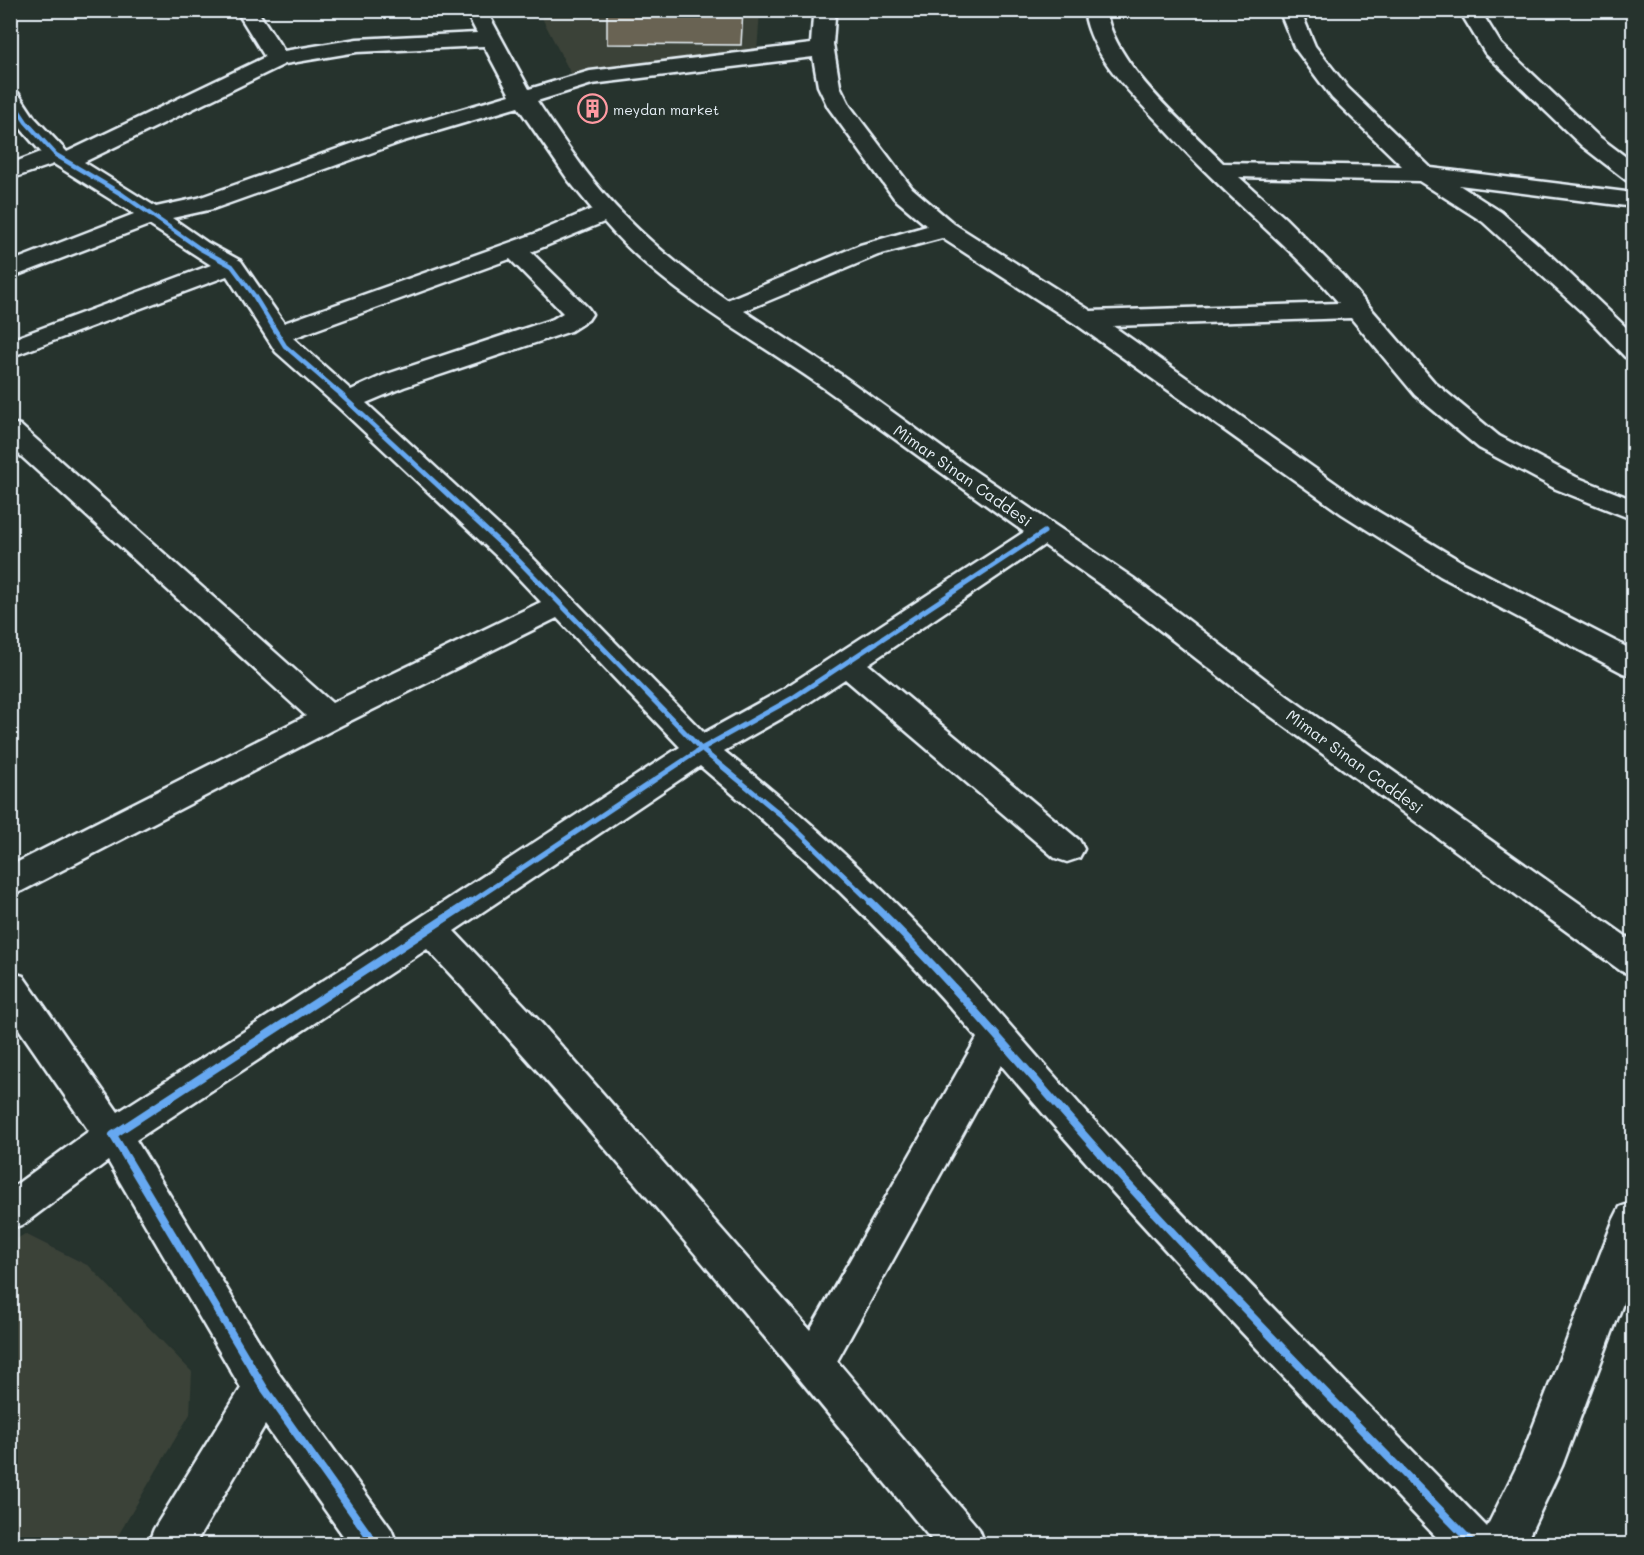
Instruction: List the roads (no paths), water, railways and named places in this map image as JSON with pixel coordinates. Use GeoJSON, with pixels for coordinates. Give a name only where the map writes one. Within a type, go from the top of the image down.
{"type":"FeatureCollection","features":[{"type":"Feature","properties":{"kind":"street"},"geometry":{"type":"LineString","coordinates":[[246,10],[278,58]]}},
{"type":"Feature","properties":{"kind":"street","name":"Mimar Sinan Caddesi"},"geometry":{"type":"LineString","coordinates":[[475,10],[523,98],[577,176],[624,230],[684,282],[830,380],[1122,585],[1276,704],[1634,961]]}},
{"type":"Feature","properties":{"kind":"street"},"geometry":{"type":"LineString","coordinates":[[827,10],[824,17],[823,49],[829,86],[838,107],[903,194],[945,229],[1086,320],[1352,508],[1451,568],[1634,665]]}},
{"type":"Feature","properties":{"kind":"street"},"geometry":{"type":"LineString","coordinates":[[1095,10],[1097,25],[1109,49],[1132,81],[1217,170],[1333,280],[1425,389],[1489,442],[1566,483],[1634,510]]}},
{"type":"Feature","properties":{"kind":"street"},"geometry":{"type":"LineString","coordinates":[[1289,10],[1305,47],[1340,93],[1424,174],[1492,217],[1591,306],[1634,351]]}},
{"type":"Feature","properties":{"kind":"street"},"geometry":{"type":"LineString","coordinates":[[1469,10],[1493,48],[1590,141],[1634,175]]}},
{"type":"Feature","properties":{"kind":"street"},"geometry":{"type":"LineString","coordinates":[[10,172],[62,158],[278,58],[302,52],[354,47],[492,39]]}},
{"type":"Feature","properties":{"kind":"street"},"geometry":{"type":"LineString","coordinates":[[10,271],[152,215],[214,201],[396,136],[590,78],[823,49]]}},
{"type":"Feature","properties":{"kind":"street"},"geometry":{"type":"LineString","coordinates":[[10,98],[26,122],[62,158],[199,248],[232,266],[285,346],[348,401],[515,557],[701,749],[781,815],[848,878],[998,1035],[1098,1150],[1269,1333],[1473,1545]]}},
{"type":"Feature","properties":{"kind":"street"},"geometry":{"type":"LineString","coordinates":[[1217,170],[1424,174],[1634,200]]}},
{"type":"Feature","properties":{"kind":"street"},"geometry":{"type":"LineString","coordinates":[[278,334],[514,249],[608,211]]}},
{"type":"Feature","properties":{"kind":"street"},"geometry":{"type":"LineString","coordinates":[[725,310],[869,250],[945,229]]}},
{"type":"Feature","properties":{"kind":"street"},"geometry":{"type":"LineString","coordinates":[[348,401],[394,381],[561,325],[579,314],[514,249]]}},
{"type":"Feature","properties":{"kind":"street"},"geometry":{"type":"LineString","coordinates":[[10,349],[130,302],[232,266]]}},
{"type":"Feature","properties":{"kind":"street"},"geometry":{"type":"LineString","coordinates":[[1086,320],[1356,310]]}},
{"type":"Feature","properties":{"kind":"street"},"geometry":{"type":"LineString","coordinates":[[10,431],[329,718]]}},
{"type":"Feature","properties":{"kind":"street"},"geometry":{"type":"LineString","coordinates":[[10,1212],[113,1135],[701,749],[791,699],[1044,532]]}},
{"type":"Feature","properties":{"kind":"street"},"geometry":{"type":"LineString","coordinates":[[10,882],[329,718],[561,604]]}},
{"type":"Feature","properties":{"kind":"street"},"geometry":{"type":"LineString","coordinates":[[847,663],[1067,849]]}},
{"type":"Feature","properties":{"kind":"street"},"geometry":{"type":"LineString","coordinates":[[430,929],[528,1034],[813,1364],[963,1545]]}},
{"type":"Feature","properties":{"kind":"street"},"geometry":{"type":"LineString","coordinates":[[10,986],[113,1135],[264,1388],[375,1545]]}},
{"type":"Feature","properties":{"kind":"street"},"geometry":{"type":"LineString","coordinates":[[813,1364],[998,1035]]}},
{"type":"Feature","properties":{"kind":"street"},"geometry":{"type":"LineString","coordinates":[[1502,1545],[1540,1467],[1634,1219]]}},
{"type":"Feature","properties":{"kind":"street"},"geometry":{"type":"LineString","coordinates":[[170,1545],[264,1388]]}},
{"type":"Feature","properties":{"kind":"place","name":"meydan market"},"geometry":{"type":"Point","coordinates":[592,109]}}]}
